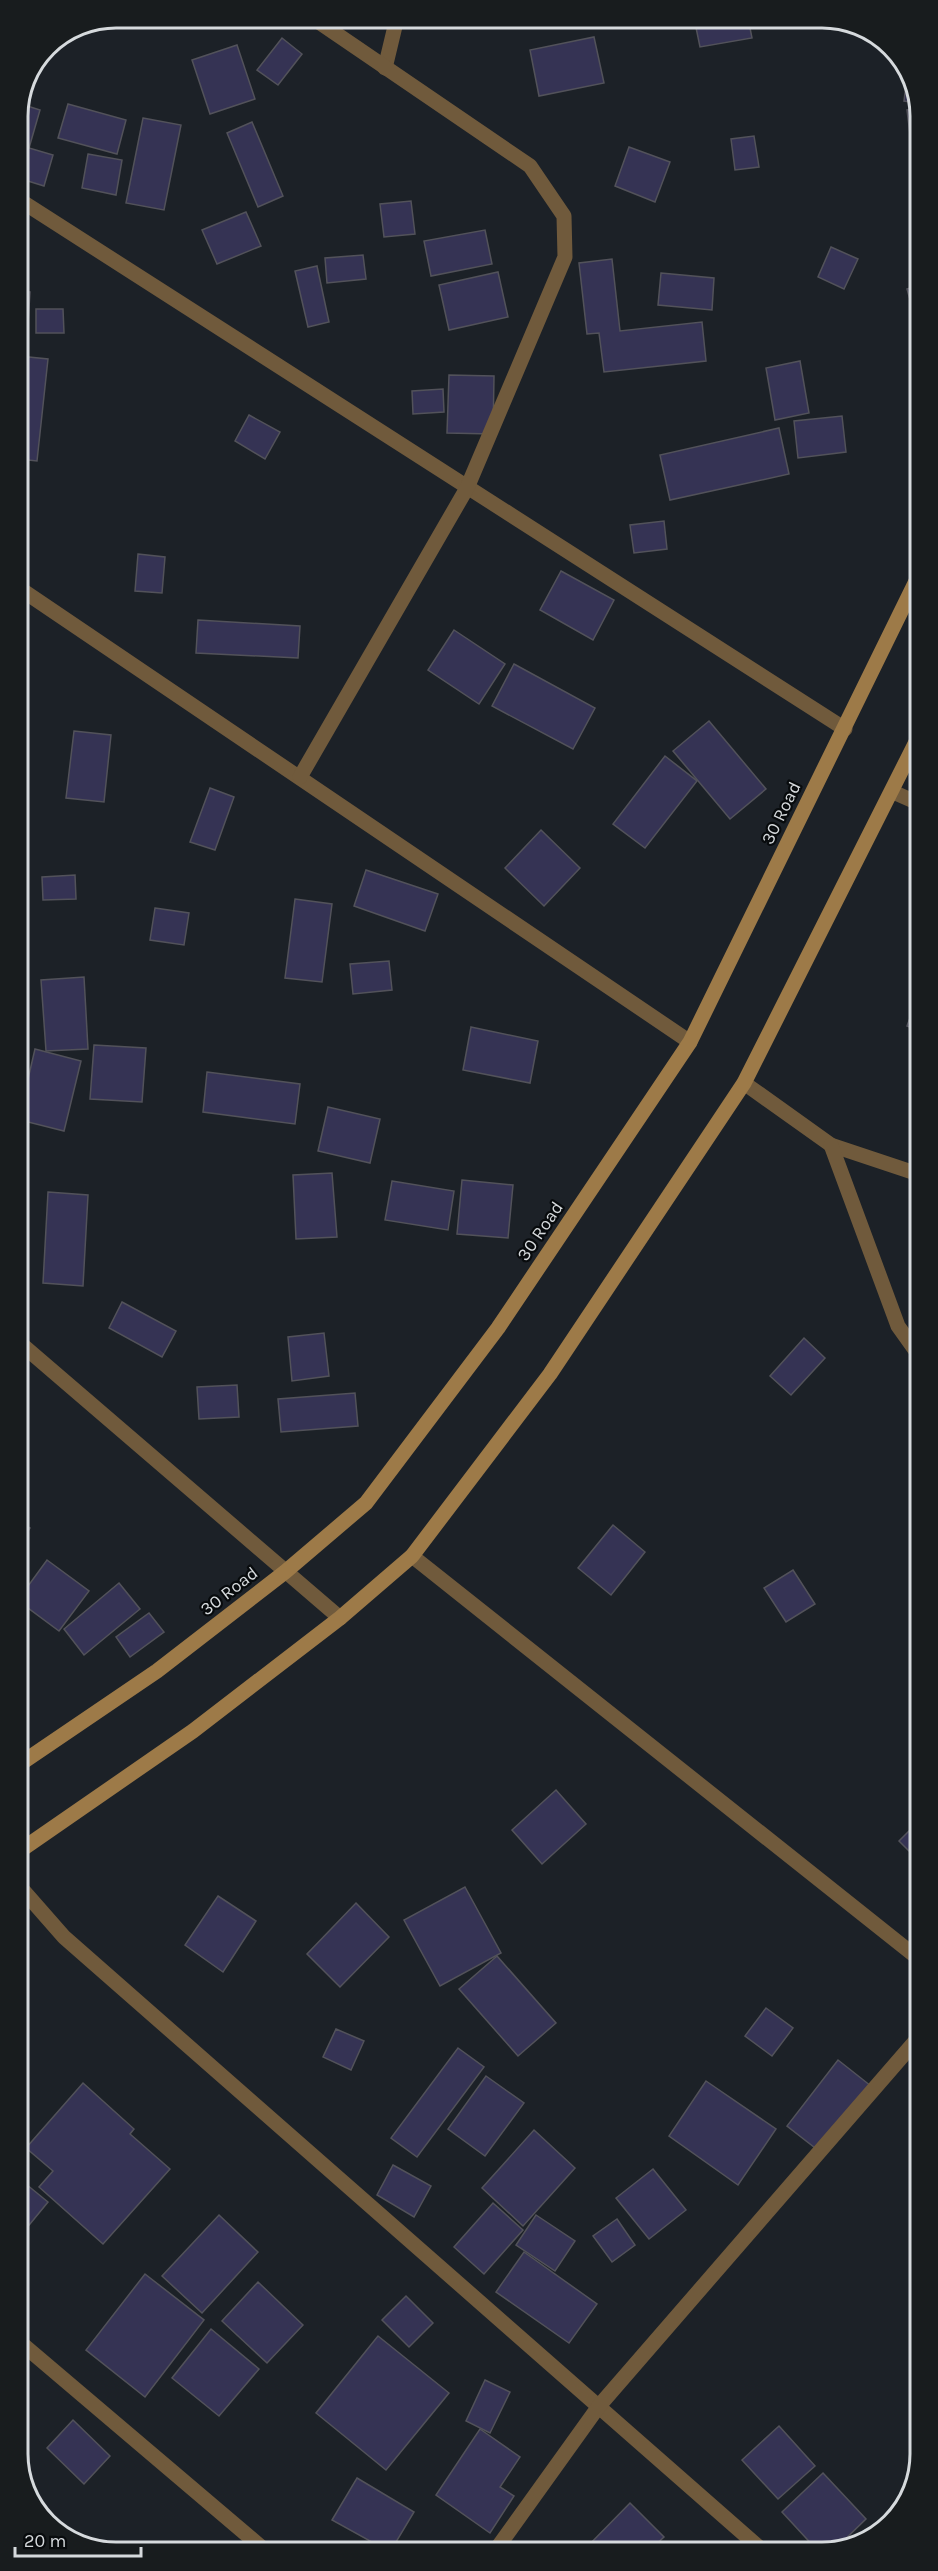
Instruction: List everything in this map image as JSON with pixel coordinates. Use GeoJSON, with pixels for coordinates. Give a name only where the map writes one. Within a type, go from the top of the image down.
{"type":"FeatureCollection","features":[{"type":"Feature","properties":{"kind":"main road","name":"30 Road"},"geometry":{"type":"LineString","coordinates":[[29,1758],[157,1671],[285,1572],[366,1503],[498,1328],[690,1042],[910,594]]}},
{"type":"Feature","properties":{"kind":"main road"},"geometry":{"type":"LineString","coordinates":[[29,1844],[193,1731],[340,1618],[412,1556],[550,1374],[744,1083],[910,757]]}},
{"type":"Feature","properties":{"kind":"street"},"geometry":{"type":"LineString","coordinates":[[300,777],[467,488],[565,257],[564,216],[530,166],[329,29]]}},
{"type":"Feature","properties":{"kind":"street"},"geometry":{"type":"LineString","coordinates":[[385,68],[394,29]]}},
{"type":"Feature","properties":{"kind":"street"},"geometry":{"type":"LineString","coordinates":[[29,206],[845,729]]}},
{"type":"Feature","properties":{"kind":"street"},"geometry":{"type":"LineString","coordinates":[[29,595],[690,1042]]}},
{"type":"Feature","properties":{"kind":"street"},"geometry":{"type":"LineString","coordinates":[[893,792],[910,799]]}},
{"type":"Feature","properties":{"kind":"street"},"geometry":{"type":"LineString","coordinates":[[744,1083],[831,1145],[910,1171]]}},
{"type":"Feature","properties":{"kind":"street"},"geometry":{"type":"LineString","coordinates":[[831,1145],[897,1326],[910,1343]]}},
{"type":"Feature","properties":{"kind":"street"},"geometry":{"type":"LineString","coordinates":[[29,1351],[340,1618]]}},
{"type":"Feature","properties":{"kind":"street"},"geometry":{"type":"LineString","coordinates":[[412,1556],[910,1952]]}},
{"type":"Feature","properties":{"kind":"street"},"geometry":{"type":"LineString","coordinates":[[29,1897],[63,1937],[753,2542]]}},
{"type":"Feature","properties":{"kind":"street"},"geometry":{"type":"LineString","coordinates":[[501,2542],[599,2406],[910,2047]]}},
{"type":"Feature","properties":{"kind":"street"},"geometry":{"type":"LineString","coordinates":[[29,2350],[255,2542]]}},
{"type":"Feature","properties":{"kind":"building"},"geometry":{"type":"Polygon","coordinates":[[[696,29],[750,29],[752,38],[700,47],[696,29]]]}},
{"type":"Feature","properties":{"kind":"building"},"geometry":{"type":"Polygon","coordinates":[[[594,37],[604,83],[539,96],[530,50],[594,37]]]}},
{"type":"Feature","properties":{"kind":"building"},"geometry":{"type":"Polygon","coordinates":[[[282,38],[302,54],[278,85],[257,70],[282,38]]]}},
{"type":"Feature","properties":{"kind":"building"},"geometry":{"type":"Polygon","coordinates":[[[237,45],[255,99],[210,114],[192,60],[237,45]]]}},
{"type":"Feature","properties":{"kind":"building"},"geometry":{"type":"Polygon","coordinates":[[[68,104],[126,120],[117,154],[58,138],[68,104]]]}},
{"type":"Feature","properties":{"kind":"building"},"geometry":{"type":"Polygon","coordinates":[[[29,107],[40,110],[29,148],[29,107]]]}},
{"type":"Feature","properties":{"kind":"building"},"geometry":{"type":"Polygon","coordinates":[[[907,110],[909,110],[910,134],[907,110]]]}},
{"type":"Feature","properties":{"kind":"building"},"geometry":{"type":"Polygon","coordinates":[[[143,118],[181,125],[164,210],[126,203],[143,118]]]}},
{"type":"Feature","properties":{"kind":"building"},"geometry":{"type":"Polygon","coordinates":[[[252,122],[283,196],[258,207],[227,133],[252,122]]]}},
{"type":"Feature","properties":{"kind":"building"},"geometry":{"type":"Polygon","coordinates":[[[754,136],[759,167],[735,170],[731,139],[754,136]]]}},
{"type":"Feature","properties":{"kind":"building"},"geometry":{"type":"Polygon","coordinates":[[[629,147],[670,162],[655,202],[615,186],[629,147]]]}},
{"type":"Feature","properties":{"kind":"building"},"geometry":{"type":"Polygon","coordinates":[[[29,148],[53,155],[44,186],[29,181],[29,148]]]}},
{"type":"Feature","properties":{"kind":"building"},"geometry":{"type":"Polygon","coordinates":[[[88,154],[122,160],[116,195],[82,188],[88,154]]]}},
{"type":"Feature","properties":{"kind":"building"},"geometry":{"type":"Polygon","coordinates":[[[411,201],[415,234],[384,237],[380,204],[411,201]]]}},
{"type":"Feature","properties":{"kind":"building"},"geometry":{"type":"Polygon","coordinates":[[[246,212],[261,246],[217,264],[202,230],[246,212]]]}},
{"type":"Feature","properties":{"kind":"building"},"geometry":{"type":"Polygon","coordinates":[[[485,230],[492,264],[431,276],[424,241],[485,230]]]}},
{"type":"Feature","properties":{"kind":"building"},"geometry":{"type":"Polygon","coordinates":[[[831,247],[858,259],[844,289],[818,277],[831,247]]]}},
{"type":"Feature","properties":{"kind":"building"},"geometry":{"type":"Polygon","coordinates":[[[363,255],[366,279],[327,283],[325,258],[363,255]]]}},
{"type":"Feature","properties":{"kind":"building"},"geometry":{"type":"Polygon","coordinates":[[[612,259],[620,331],[702,322],[706,361],[604,372],[599,333],[587,334],[579,263],[612,259]]]}},
{"type":"Feature","properties":{"kind":"building"},"geometry":{"type":"Polygon","coordinates":[[[317,266],[329,322],[308,327],[295,271],[317,266]]]}},
{"type":"Feature","properties":{"kind":"building"},"geometry":{"type":"Polygon","coordinates":[[[498,272],[508,317],[449,330],[439,285],[498,272]]]}},
{"type":"Feature","properties":{"kind":"building"},"geometry":{"type":"Polygon","coordinates":[[[661,273],[714,278],[712,310],[658,305],[661,273]]]}},
{"type":"Feature","properties":{"kind":"building"},"geometry":{"type":"Polygon","coordinates":[[[36,309],[63,309],[64,333],[36,333],[36,309]]]}},
{"type":"Feature","properties":{"kind":"building"},"geometry":{"type":"Polygon","coordinates":[[[29,357],[48,359],[37,461],[29,460],[29,357]]]}},
{"type":"Feature","properties":{"kind":"building"},"geometry":{"type":"Polygon","coordinates":[[[800,361],[809,413],[775,420],[766,368],[800,361]]]}},
{"type":"Feature","properties":{"kind":"building"},"geometry":{"type":"Polygon","coordinates":[[[449,375],[494,376],[493,434],[447,433],[449,375]]]}},
{"type":"Feature","properties":{"kind":"building"},"geometry":{"type":"Polygon","coordinates":[[[443,389],[444,412],[413,414],[412,391],[443,389]]]}},
{"type":"Feature","properties":{"kind":"building"},"geometry":{"type":"Polygon","coordinates":[[[249,415],[280,432],[265,459],[235,441],[249,415]]]}},
{"type":"Feature","properties":{"kind":"building"},"geometry":{"type":"Polygon","coordinates":[[[842,416],[846,452],[798,458],[794,421],[842,416]]]}},
{"type":"Feature","properties":{"kind":"building"},"geometry":{"type":"Polygon","coordinates":[[[779,428],[789,474],[670,500],[660,455],[779,428]]]}},
{"type":"Feature","properties":{"kind":"building"},"geometry":{"type":"Polygon","coordinates":[[[664,521],[667,549],[634,553],[630,525],[664,521]]]}},
{"type":"Feature","properties":{"kind":"building"},"geometry":{"type":"Polygon","coordinates":[[[138,554],[165,557],[162,593],[135,591],[138,554]]]}},
{"type":"Feature","properties":{"kind":"building"},"geometry":{"type":"Polygon","coordinates":[[[561,571],[614,600],[593,640],[540,610],[561,571]]]}},
{"type":"Feature","properties":{"kind":"building"},"geometry":{"type":"Polygon","coordinates":[[[198,620],[300,626],[298,658],[196,653],[198,620]]]}},
{"type":"Feature","properties":{"kind":"building"},"geometry":{"type":"Polygon","coordinates":[[[454,630],[505,664],[479,704],[428,670],[454,630]]]}},
{"type":"Feature","properties":{"kind":"building"},"geometry":{"type":"Polygon","coordinates":[[[514,664],[595,708],[573,749],[492,706],[514,664]]]}},
{"type":"Feature","properties":{"kind":"building"},"geometry":{"type":"Polygon","coordinates":[[[709,721],[766,789],[730,819],[673,751],[709,721]]]}},
{"type":"Feature","properties":{"kind":"building"},"geometry":{"type":"Polygon","coordinates":[[[74,731],[111,735],[104,802],[66,798],[74,731]]]}},
{"type":"Feature","properties":{"kind":"building"},"geometry":{"type":"Polygon","coordinates":[[[665,756],[697,781],[645,848],[613,824],[665,756]]]}},
{"type":"Feature","properties":{"kind":"building"},"geometry":{"type":"Polygon","coordinates":[[[210,788],[234,797],[215,850],[190,842],[210,788]]]}},
{"type":"Feature","properties":{"kind":"building"},"geometry":{"type":"Polygon","coordinates":[[[541,830],[580,868],[544,906],[505,868],[541,830]]]}},
{"type":"Feature","properties":{"kind":"building"},"geometry":{"type":"Polygon","coordinates":[[[366,870],[438,894],[425,931],[354,906],[366,870]]]}},
{"type":"Feature","properties":{"kind":"building"},"geometry":{"type":"Polygon","coordinates":[[[75,875],[76,899],[43,900],[42,877],[75,875]]]}},
{"type":"Feature","properties":{"kind":"building"},"geometry":{"type":"Polygon","coordinates":[[[295,899],[332,904],[322,982],[285,978],[295,899]]]}},
{"type":"Feature","properties":{"kind":"building"},"geometry":{"type":"Polygon","coordinates":[[[155,908],[189,913],[184,945],[150,940],[155,908]]]}},
{"type":"Feature","properties":{"kind":"building"},"geometry":{"type":"Polygon","coordinates":[[[389,961],[392,990],[353,994],[350,964],[389,961]]]}},
{"type":"Feature","properties":{"kind":"building"},"geometry":{"type":"Polygon","coordinates":[[[84,977],[88,1049],[46,1051],[41,980],[84,977]]]}},
{"type":"Feature","properties":{"kind":"building"},"geometry":{"type":"Polygon","coordinates":[[[471,1027],[538,1041],[530,1083],[463,1070],[471,1027]]]}},
{"type":"Feature","properties":{"kind":"building"},"geometry":{"type":"Polygon","coordinates":[[[94,1045],[146,1048],[142,1102],[90,1099],[94,1045]]]}},
{"type":"Feature","properties":{"kind":"building"},"geometry":{"type":"Polygon","coordinates":[[[35,1049],[81,1061],[64,1131],[29,1122],[29,1075],[35,1049]]]}},
{"type":"Feature","properties":{"kind":"building"},"geometry":{"type":"Polygon","coordinates":[[[207,1072],[300,1084],[295,1124],[203,1112],[207,1072]]]}},
{"type":"Feature","properties":{"kind":"building"},"geometry":{"type":"Polygon","coordinates":[[[328,1107],[380,1119],[370,1163],[318,1151],[328,1107]]]}},
{"type":"Feature","properties":{"kind":"building"},"geometry":{"type":"Polygon","coordinates":[[[332,1173],[337,1237],[296,1239],[293,1175],[332,1173]]]}},
{"type":"Feature","properties":{"kind":"building"},"geometry":{"type":"Polygon","coordinates":[[[462,1180],[513,1185],[508,1238],[457,1234],[462,1180]]]}},
{"type":"Feature","properties":{"kind":"building"},"geometry":{"type":"Polygon","coordinates":[[[392,1181],[454,1191],[448,1230],[385,1220],[392,1181]]]}},
{"type":"Feature","properties":{"kind":"building"},"geometry":{"type":"Polygon","coordinates":[[[48,1192],[88,1195],[83,1286],[43,1283],[48,1192]]]}},
{"type":"Feature","properties":{"kind":"building"},"geometry":{"type":"Polygon","coordinates":[[[122,1302],[176,1331],[162,1357],[109,1328],[122,1302]]]}},
{"type":"Feature","properties":{"kind":"building"},"geometry":{"type":"Polygon","coordinates":[[[324,1333],[329,1376],[292,1381],[288,1337],[324,1333]]]}},
{"type":"Feature","properties":{"kind":"building"},"geometry":{"type":"Polygon","coordinates":[[[804,1338],[825,1358],[791,1395],[770,1376],[804,1338]]]}},
{"type":"Feature","properties":{"kind":"building"},"geometry":{"type":"Polygon","coordinates":[[[237,1385],[239,1417],[199,1419],[197,1387],[237,1385]]]}},
{"type":"Feature","properties":{"kind":"building"},"geometry":{"type":"Polygon","coordinates":[[[355,1393],[358,1426],[281,1432],[278,1399],[355,1393]]]}},
{"type":"Feature","properties":{"kind":"building"},"geometry":{"type":"Polygon","coordinates":[[[613,1525],[645,1552],[611,1595],[578,1568],[613,1525]]]}},
{"type":"Feature","properties":{"kind":"building"},"geometry":{"type":"Polygon","coordinates":[[[47,1560],[89,1591],[59,1631],[29,1609],[29,1585],[47,1560]]]}},
{"type":"Feature","properties":{"kind":"building"},"geometry":{"type":"Polygon","coordinates":[[[793,1570],[815,1604],[786,1622],[764,1588],[793,1570]]]}},
{"type":"Feature","properties":{"kind":"building"},"geometry":{"type":"Polygon","coordinates":[[[119,1583],[140,1609],[84,1655],[64,1629],[119,1583]]]}},
{"type":"Feature","properties":{"kind":"building"},"geometry":{"type":"Polygon","coordinates":[[[149,1613],[164,1632],[130,1657],[116,1637],[149,1613]]]}},
{"type":"Feature","properties":{"kind":"building"},"geometry":{"type":"Polygon","coordinates":[[[556,1790],[586,1824],[542,1864],[512,1830],[556,1790]]]}},
{"type":"Feature","properties":{"kind":"building"},"geometry":{"type":"Polygon","coordinates":[[[910,1830],[910,1852],[899,1841],[910,1830]]]}},
{"type":"Feature","properties":{"kind":"building"},"geometry":{"type":"Polygon","coordinates":[[[465,1887],[501,1953],[440,1986],[404,1920],[465,1887]]]}},
{"type":"Feature","properties":{"kind":"building"},"geometry":{"type":"Polygon","coordinates":[[[218,1896],[256,1921],[223,1972],[185,1945],[218,1896]]]}},
{"type":"Feature","properties":{"kind":"building"},"geometry":{"type":"Polygon","coordinates":[[[356,1903],[389,1937],[340,1987],[307,1954],[356,1903]]]}},
{"type":"Feature","properties":{"kind":"building"},"geometry":{"type":"Polygon","coordinates":[[[497,1956],[556,2023],[518,2056],[459,1989],[497,1956]]]}},
{"type":"Feature","properties":{"kind":"building"},"geometry":{"type":"Polygon","coordinates":[[[766,2008],[793,2028],[772,2056],[745,2036],[766,2008]]]}},
{"type":"Feature","properties":{"kind":"building"},"geometry":{"type":"Polygon","coordinates":[[[336,2029],[364,2041],[351,2070],[323,2057],[336,2029]]]}},
{"type":"Feature","properties":{"kind":"building"},"geometry":{"type":"Polygon","coordinates":[[[458,2048],[484,2067],[417,2157],[391,2138],[458,2048]]]}},
{"type":"Feature","properties":{"kind":"building"},"geometry":{"type":"Polygon","coordinates":[[[838,2060],[871,2086],[819,2151],[787,2126],[838,2060]]]}},
{"type":"Feature","properties":{"kind":"building"},"geometry":{"type":"Polygon","coordinates":[[[486,2076],[524,2103],[485,2156],[448,2129],[486,2076]]]}},
{"type":"Feature","properties":{"kind":"building"},"geometry":{"type":"Polygon","coordinates":[[[706,2081],[776,2129],[738,2185],[669,2136],[706,2081]]]}},
{"type":"Feature","properties":{"kind":"building"},"geometry":{"type":"Polygon","coordinates":[[[83,2083],[134,2129],[130,2134],[170,2169],[103,2244],[39,2187],[53,2171],[29,2151],[29,2145],[83,2083]]]}},
{"type":"Feature","properties":{"kind":"building"},"geometry":{"type":"Polygon","coordinates":[[[534,2130],[575,2168],[523,2226],[482,2188],[534,2130]]]}},
{"type":"Feature","properties":{"kind":"building"},"geometry":{"type":"Polygon","coordinates":[[[393,2165],[431,2186],[414,2217],[377,2195],[393,2165]]]}},
{"type":"Feature","properties":{"kind":"building"},"geometry":{"type":"Polygon","coordinates":[[[653,2169],[686,2210],[649,2239],[616,2198],[653,2169]]]}},
{"type":"Feature","properties":{"kind":"building"},"geometry":{"type":"Polygon","coordinates":[[[29,2187],[48,2202],[29,2225],[29,2187]]]}},
{"type":"Feature","properties":{"kind":"building"},"geometry":{"type":"Polygon","coordinates":[[[493,2203],[523,2230],[484,2274],[454,2247],[493,2203]]]}},
{"type":"Feature","properties":{"kind":"building"},"geometry":{"type":"Polygon","coordinates":[[[219,2215],[258,2252],[202,2313],[162,2276],[219,2215]]]}},
{"type":"Feature","properties":{"kind":"building"},"geometry":{"type":"Polygon","coordinates":[[[536,2215],[575,2241],[555,2271],[516,2245],[536,2215]]]}},
{"type":"Feature","properties":{"kind":"building"},"geometry":{"type":"Polygon","coordinates":[[[617,2219],[635,2245],[612,2262],[593,2236],[617,2219]]]}},
{"type":"Feature","properties":{"kind":"building"},"geometry":{"type":"Polygon","coordinates":[[[524,2252],[597,2304],[569,2343],[496,2292],[524,2252]]]}},
{"type":"Feature","properties":{"kind":"building"},"geometry":{"type":"Polygon","coordinates":[[[145,2274],[204,2320],[145,2397],[86,2350],[145,2274]]]}},
{"type":"Feature","properties":{"kind":"building"},"geometry":{"type":"Polygon","coordinates":[[[258,2282],[303,2325],[267,2363],[222,2321],[258,2282]]]}},
{"type":"Feature","properties":{"kind":"building"},"geometry":{"type":"Polygon","coordinates":[[[406,2296],[433,2323],[409,2347],[382,2320],[406,2296]]]}},
{"type":"Feature","properties":{"kind":"building"},"geometry":{"type":"Polygon","coordinates":[[[211,2329],[259,2369],[219,2416],[172,2378],[211,2329]]]}},
{"type":"Feature","properties":{"kind":"building"},"geometry":{"type":"Polygon","coordinates":[[[378,2336],[449,2393],[386,2470],[316,2413],[378,2336]]]}},
{"type":"Feature","properties":{"kind":"building"},"geometry":{"type":"Polygon","coordinates":[[[485,2380],[510,2392],[490,2433],[466,2421],[485,2380]]]}},
{"type":"Feature","properties":{"kind":"building"},"geometry":{"type":"Polygon","coordinates":[[[73,2420],[110,2456],[84,2484],[47,2448],[73,2420]]]}},
{"type":"Feature","properties":{"kind":"building"},"geometry":{"type":"Polygon","coordinates":[[[779,2426],[815,2466],[778,2499],[742,2460],[779,2426]]]}},
{"type":"Feature","properties":{"kind":"building"},"geometry":{"type":"Polygon","coordinates":[[[480,2429],[520,2457],[500,2487],[514,2496],[490,2533],[436,2495],[480,2429]]]}},
{"type":"Feature","properties":{"kind":"building"},"geometry":{"type":"Polygon","coordinates":[[[823,2473],[866,2519],[846,2538],[833,2542],[810,2542],[782,2512],[823,2473]]]}},
{"type":"Feature","properties":{"kind":"building"},"geometry":{"type":"Polygon","coordinates":[[[357,2478],[414,2512],[396,2542],[372,2542],[332,2520],[357,2478]]]}},
{"type":"Feature","properties":{"kind":"building"},"geometry":{"type":"Polygon","coordinates":[[[630,2503],[664,2537],[659,2542],[592,2542],[630,2503]]]}}]}
